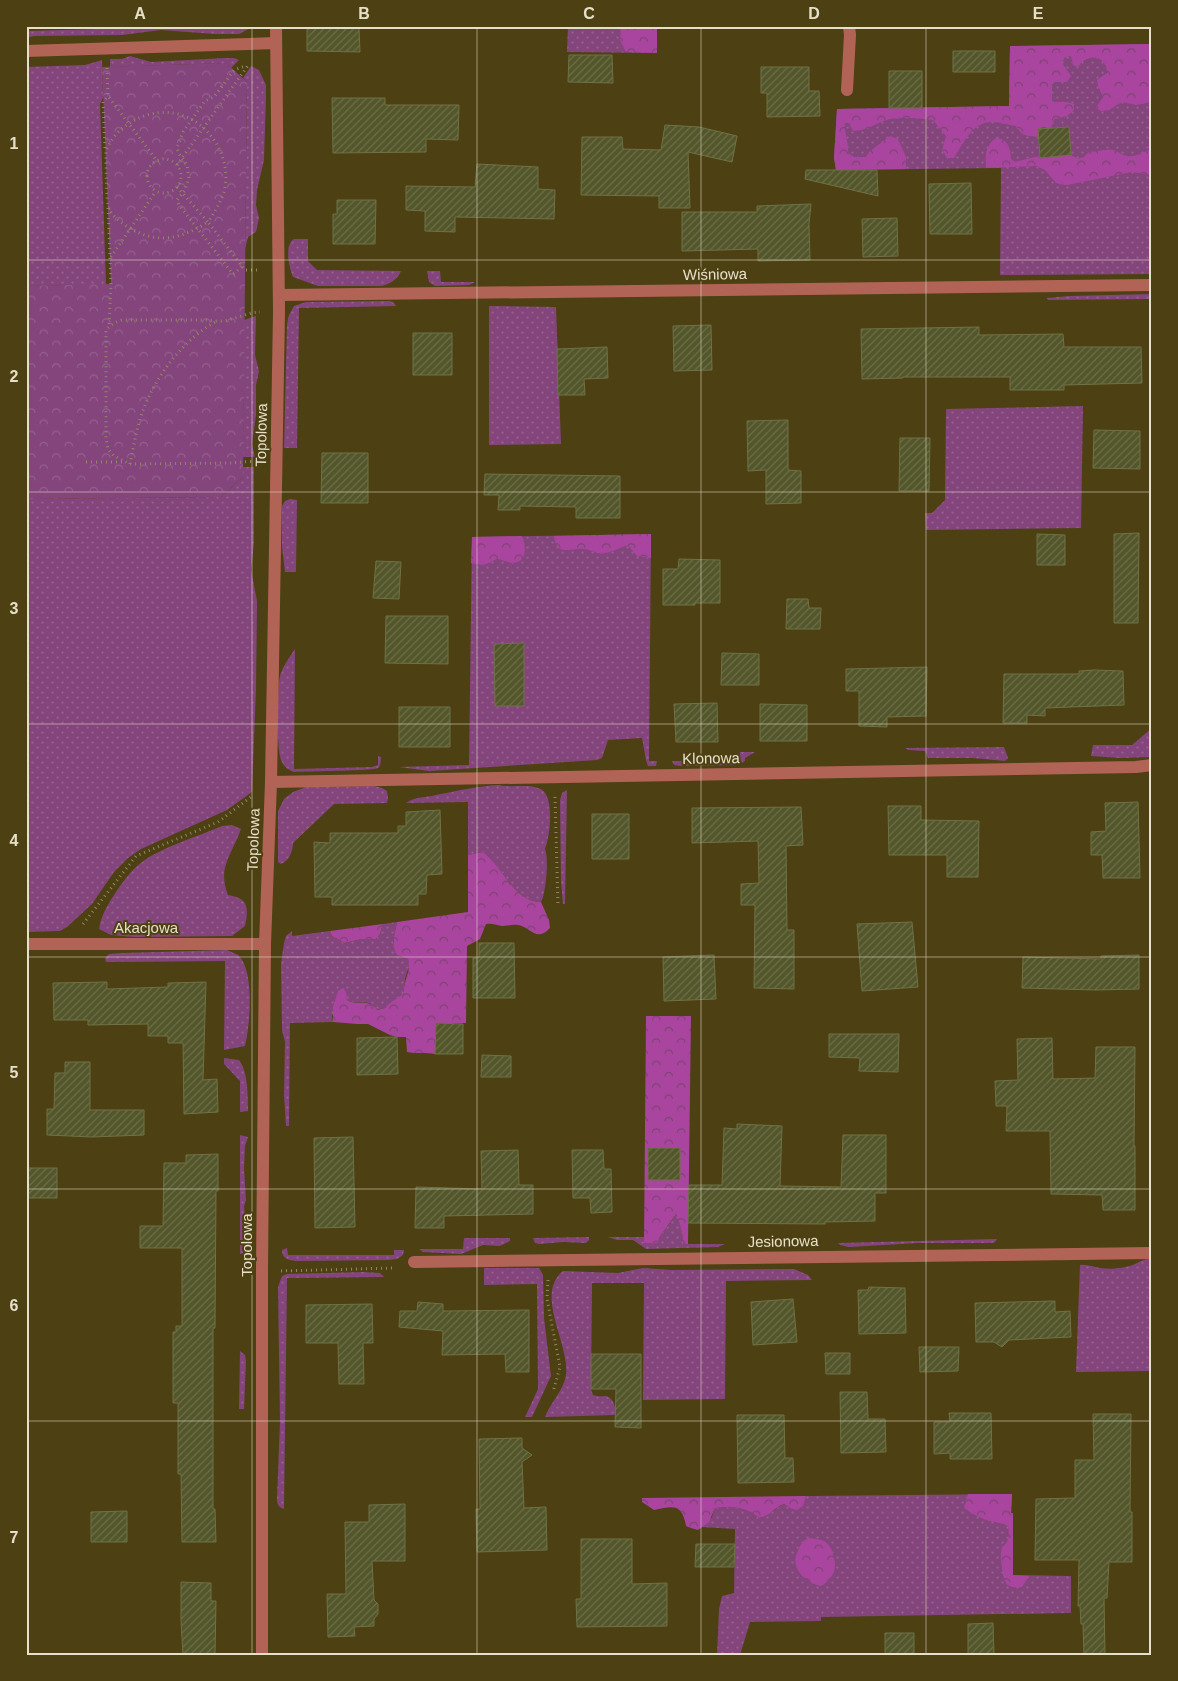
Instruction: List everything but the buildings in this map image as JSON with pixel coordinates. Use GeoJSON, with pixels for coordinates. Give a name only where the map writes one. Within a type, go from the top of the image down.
{"type":"FeatureCollection","features":[{"type":"Feature","properties":{"kind":"street","name":"Topolowa"},"geometry":{"type":"LineString","coordinates":[[262,1655],[262,1271],[265,944],[271,782],[279,312],[276,26]]}},
{"type":"Feature","properties":{"kind":"street"},"geometry":{"type":"LineString","coordinates":[[847,90],[849,26]]}},
{"type":"Feature","properties":{"kind":"street"},"geometry":{"type":"LineString","coordinates":[[26,51],[276,43]]}},
{"type":"Feature","properties":{"kind":"street","name":"Wiśniowa"},"geometry":{"type":"LineString","coordinates":[[279,295],[1152,285]]}},
{"type":"Feature","properties":{"kind":"street","name":"Klonowa"},"geometry":{"type":"LineString","coordinates":[[271,782],[1152,765]]}},
{"type":"Feature","properties":{"kind":"street","name":"Akacjowa"},"geometry":{"type":"LineString","coordinates":[[26,944],[265,944]]}},
{"type":"Feature","properties":{"kind":"street","name":"Jesionowa"},"geometry":{"type":"LineString","coordinates":[[414,1262],[1152,1253]]}},
{"type":"Feature","properties":{"kind":"path"},"geometry":{"type":"LineString","coordinates":[[177,165],[249,64],[249,44]]}},
{"type":"Feature","properties":{"kind":"path"},"geometry":{"type":"LineString","coordinates":[[107,49],[108,96],[157,161]]}},
{"type":"Feature","properties":{"kind":"path"},"geometry":{"type":"LineString","coordinates":[[242,267],[233,274],[179,205],[177,200],[188,185],[189,178],[187,165],[181,158],[177,148],[183,132],[205,101],[214,97],[234,70],[249,64]]}},
{"type":"Feature","properties":{"kind":"path"},"geometry":{"type":"LineString","coordinates":[[108,96],[103,102],[111,284],[109,326]]}},
{"type":"Feature","properties":{"kind":"path"},"geometry":{"type":"LineString","coordinates":[[106,151],[108,145],[118,132],[129,123],[143,116],[166,113],[177,114],[203,126],[220,148],[226,182],[217,208],[208,222],[186,234],[157,239],[147,236],[131,229],[113,215],[108,208]]}},
{"type":"Feature","properties":{"kind":"path"},"geometry":{"type":"LineString","coordinates":[[167,160],[177,165],[181,176],[177,186],[168,193],[156,191],[152,188],[147,178],[149,168],[157,161],[167,160]]}},
{"type":"Feature","properties":{"kind":"path"},"geometry":{"type":"LineString","coordinates":[[177,186],[245,270],[279,270]]}},
{"type":"Feature","properties":{"kind":"path"},"geometry":{"type":"LineString","coordinates":[[110,258],[156,191]]}},
{"type":"Feature","properties":{"kind":"path"},"geometry":{"type":"LineString","coordinates":[[123,462],[108,449],[106,438],[106,331],[109,326],[115,322],[129,319],[218,321],[229,320],[254,312],[279,312]]}},
{"type":"Feature","properties":{"kind":"path"},"geometry":{"type":"LineString","coordinates":[[130,464],[143,409],[152,390],[190,340],[218,321]]}},
{"type":"Feature","properties":{"kind":"path"},"geometry":{"type":"LineString","coordinates":[[86,462],[123,462],[130,464],[277,461]]}},
{"type":"Feature","properties":{"kind":"path"},"geometry":{"type":"LineString","coordinates":[[558,777],[555,791],[554,822],[558,905]]}},
{"type":"Feature","properties":{"kind":"path"},"geometry":{"type":"LineString","coordinates":[[67,944],[136,856],[218,822],[271,782]]}},
{"type":"Feature","properties":{"kind":"path"},"geometry":{"type":"LineString","coordinates":[[553,1392],[560,1367],[547,1299],[548,1279],[554,1260]]}},
{"type":"Feature","properties":{"kind":"path"},"geometry":{"type":"LineString","coordinates":[[262,1271],[397,1268],[414,1262]]}},
{"type":"Feature","properties":{"kind":"green space"},"geometry":{"type":"Polygon","coordinates":[[[254,26],[239,34],[161,30],[122,35],[34,36],[26,38],[26,31],[254,26]]]}},
{"type":"Feature","properties":{"kind":"green space"},"geometry":{"type":"Polygon","coordinates":[[[568,26],[657,26],[657,53],[567,52],[568,26]]]}},
{"type":"Feature","properties":{"kind":"green space"},"geometry":{"type":"Polygon","coordinates":[[[621,26],[657,26],[657,53],[626,52],[620,40],[621,26]]]}},
{"type":"Feature","properties":{"kind":"green space"},"geometry":{"type":"Polygon","coordinates":[[[1152,44],[1152,274],[1000,275],[1001,168],[836,170],[834,158],[837,109],[1009,106],[1010,46],[1152,44]]]}},
{"type":"Feature","properties":{"kind":"green space"},"geometry":{"type":"Polygon","coordinates":[[[1152,44],[1152,101],[1136,105],[1122,102],[1109,110],[1101,111],[1096,108],[1103,97],[1097,80],[1107,73],[1104,62],[1098,58],[1091,58],[1084,60],[1078,67],[1073,65],[1071,56],[1065,57],[1062,63],[1071,76],[1067,82],[1052,82],[1052,102],[1074,104],[1074,110],[1067,116],[1054,119],[1051,128],[1038,129],[1039,137],[1023,134],[1016,126],[996,122],[986,123],[979,125],[969,134],[954,158],[947,158],[942,150],[946,136],[933,120],[890,119],[853,131],[849,123],[845,123],[848,153],[854,157],[866,157],[869,152],[890,136],[898,139],[906,157],[906,169],[836,170],[834,158],[837,109],[1009,106],[1010,46],[1152,44]]]}},
{"type":"Feature","properties":{"kind":"green space"},"geometry":{"type":"Polygon","coordinates":[[[130,56],[151,62],[225,58],[239,60],[231,68],[226,63],[110,67],[110,59],[122,59],[130,56]]]}},
{"type":"Feature","properties":{"kind":"green space"},"geometry":{"type":"Polygon","coordinates":[[[102,60],[103,98],[100,104],[106,285],[26,286],[26,67],[85,65],[102,60]]]}},
{"type":"Feature","properties":{"kind":"green space"},"geometry":{"type":"Polygon","coordinates":[[[226,63],[247,82],[243,477],[221,497],[26,499],[26,286],[111,284],[102,67],[226,63]]]}},
{"type":"Feature","properties":{"kind":"green space"},"geometry":{"type":"Polygon","coordinates":[[[251,66],[259,70],[266,85],[264,160],[257,190],[256,205],[259,218],[256,232],[248,237],[245,249],[247,82],[243,78],[251,66]]]}},
{"type":"Feature","properties":{"kind":"green space"},"geometry":{"type":"Polygon","coordinates":[[[996,138],[1006,142],[1011,159],[1015,162],[1035,157],[1071,155],[1078,159],[1084,157],[1089,152],[1107,150],[1131,156],[1152,149],[1152,175],[1132,172],[1067,185],[1057,184],[1045,170],[1037,166],[986,168],[986,152],[992,141],[996,138]]]}},
{"type":"Feature","properties":{"kind":"green space"},"geometry":{"type":"Polygon","coordinates":[[[294,239],[308,239],[308,261],[317,270],[401,271],[393,281],[382,286],[318,286],[293,277],[288,251],[294,239]]]}},
{"type":"Feature","properties":{"kind":"green space"},"geometry":{"type":"Polygon","coordinates":[[[427,271],[440,271],[441,282],[475,282],[469,285],[435,286],[429,282],[427,271]]]}},
{"type":"Feature","properties":{"kind":"green space"},"geometry":{"type":"Polygon","coordinates":[[[1152,294],[1152,299],[1048,300],[1047,298],[1070,296],[1152,294]]]}},
{"type":"Feature","properties":{"kind":"green space"},"geometry":{"type":"Polygon","coordinates":[[[390,301],[396,306],[299,308],[297,448],[284,448],[287,324],[294,306],[306,302],[390,301]]]}},
{"type":"Feature","properties":{"kind":"green space"},"geometry":{"type":"Polygon","coordinates":[[[489,306],[556,307],[561,444],[489,445],[489,306]]]}},
{"type":"Feature","properties":{"kind":"green space"},"geometry":{"type":"Polygon","coordinates":[[[256,316],[255,355],[259,371],[256,385],[256,415],[252,444],[255,457],[243,457],[244,320],[256,316]]]}},
{"type":"Feature","properties":{"kind":"green space"},"geometry":{"type":"Polygon","coordinates":[[[1083,406],[1081,528],[926,530],[925,513],[932,513],[945,500],[946,409],[1083,406]]]}},
{"type":"Feature","properties":{"kind":"green space"},"geometry":{"type":"Polygon","coordinates":[[[243,467],[254,467],[254,543],[251,570],[257,601],[252,792],[227,810],[141,849],[128,858],[114,872],[92,904],[67,927],[60,931],[26,932],[26,499],[221,497],[243,477],[243,467]]]}},
{"type":"Feature","properties":{"kind":"green space"},"geometry":{"type":"Polygon","coordinates":[[[290,499],[297,500],[296,572],[285,572],[282,547],[282,506],[285,501],[290,499]]]}},
{"type":"Feature","properties":{"kind":"green space"},"geometry":{"type":"Polygon","coordinates":[[[651,534],[649,761],[657,761],[656,766],[648,766],[642,738],[608,740],[602,758],[597,760],[429,771],[399,767],[469,765],[472,537],[651,534]]]}},
{"type":"Feature","properties":{"kind":"green space"},"geometry":{"type":"Polygon","coordinates":[[[651,534],[651,558],[637,556],[628,545],[611,552],[602,553],[585,549],[565,550],[558,547],[554,536],[651,534]]]}},
{"type":"Feature","properties":{"kind":"green space"},"geometry":{"type":"Polygon","coordinates":[[[522,536],[525,553],[518,562],[511,563],[497,559],[485,564],[471,563],[472,537],[522,536]]]}},
{"type":"Feature","properties":{"kind":"green space"},"geometry":{"type":"Polygon","coordinates":[[[295,649],[294,769],[372,767],[378,765],[378,756],[381,757],[378,768],[294,772],[283,764],[280,756],[278,734],[279,683],[286,662],[295,649]]]}},
{"type":"Feature","properties":{"kind":"green space"},"geometry":{"type":"Polygon","coordinates":[[[1152,728],[1152,757],[1120,758],[1091,756],[1093,745],[1132,745],[1152,728]]]}},
{"type":"Feature","properties":{"kind":"green space"},"geometry":{"type":"Polygon","coordinates":[[[1004,747],[1008,758],[1005,761],[973,758],[928,758],[925,751],[908,750],[905,748],[1004,747]]]}},
{"type":"Feature","properties":{"kind":"green space"},"geometry":{"type":"Polygon","coordinates":[[[740,752],[755,752],[738,765],[680,766],[674,765],[672,761],[739,761],[740,752]]]}},
{"type":"Feature","properties":{"kind":"green space"},"geometry":{"type":"Polygon","coordinates":[[[499,785],[538,788],[544,791],[547,797],[550,825],[545,849],[547,860],[546,884],[541,902],[531,900],[516,890],[483,852],[468,855],[468,802],[406,803],[417,798],[499,785]]]}},
{"type":"Feature","properties":{"kind":"green space"},"geometry":{"type":"Polygon","coordinates":[[[374,786],[387,791],[387,803],[334,804],[293,843],[286,861],[281,864],[278,862],[278,811],[284,799],[293,792],[306,787],[374,786]]]}},
{"type":"Feature","properties":{"kind":"green space"},"geometry":{"type":"Polygon","coordinates":[[[567,790],[565,904],[563,904],[560,800],[562,793],[567,790]]]}},
{"type":"Feature","properties":{"kind":"green space"},"geometry":{"type":"Polygon","coordinates":[[[232,825],[241,829],[227,861],[224,877],[225,885],[228,895],[240,898],[245,904],[247,914],[245,926],[232,936],[134,937],[111,935],[99,929],[103,915],[114,895],[130,873],[142,862],[180,842],[222,826],[232,825]]]}},
{"type":"Feature","properties":{"kind":"green space"},"geometry":{"type":"Polygon","coordinates":[[[483,852],[516,890],[531,900],[541,902],[549,920],[550,928],[541,934],[537,934],[518,925],[486,924],[480,939],[467,946],[466,1023],[436,1023],[435,1054],[407,1052],[406,1037],[390,1035],[368,1024],[333,1022],[333,1007],[338,991],[343,988],[346,992],[347,1000],[355,1003],[370,1004],[377,1010],[385,1008],[404,993],[409,963],[408,959],[397,955],[395,951],[394,939],[397,922],[468,912],[468,855],[483,852]]]}},
{"type":"Feature","properties":{"kind":"green space"},"geometry":{"type":"Polygon","coordinates":[[[397,922],[393,942],[397,955],[408,959],[410,965],[405,979],[405,993],[385,1008],[376,1010],[369,1004],[355,1003],[347,1000],[345,992],[332,1016],[333,1022],[290,1023],[289,1126],[286,1126],[284,1095],[285,1042],[282,1030],[281,964],[286,936],[292,931],[292,936],[330,931],[332,936],[344,943],[362,939],[376,939],[380,934],[383,924],[397,922]]]}},
{"type":"Feature","properties":{"kind":"green space"},"geometry":{"type":"Polygon","coordinates":[[[383,924],[380,934],[376,939],[362,939],[344,943],[332,936],[330,931],[383,924]]]}},
{"type":"Feature","properties":{"kind":"green space"},"geometry":{"type":"Polygon","coordinates":[[[227,950],[238,955],[243,962],[247,973],[250,999],[245,1046],[224,1050],[225,961],[106,962],[105,958],[109,954],[122,953],[227,950]]]}},
{"type":"Feature","properties":{"kind":"green space"},"geometry":{"type":"Polygon","coordinates":[[[646,1016],[691,1016],[688,1244],[684,1244],[680,1223],[676,1214],[659,1238],[658,1243],[644,1243],[646,1016]]]}},
{"type":"Feature","properties":{"kind":"green space"},"geometry":{"type":"Polygon","coordinates":[[[224,1058],[239,1060],[242,1065],[247,1084],[248,1111],[240,1112],[240,1081],[224,1064],[224,1058]]]}},
{"type":"Feature","properties":{"kind":"green space"},"geometry":{"type":"Polygon","coordinates":[[[240,1135],[248,1137],[245,1146],[244,1168],[246,1227],[244,1250],[240,1254],[240,1135]]]}},
{"type":"Feature","properties":{"kind":"green space"},"geometry":{"type":"Polygon","coordinates":[[[677,1213],[684,1244],[725,1244],[718,1247],[646,1249],[633,1240],[617,1240],[608,1237],[644,1237],[644,1243],[659,1238],[677,1213]]]}},
{"type":"Feature","properties":{"kind":"green space"},"geometry":{"type":"Polygon","coordinates":[[[589,1237],[586,1243],[539,1244],[535,1243],[533,1238],[589,1237]]]}},
{"type":"Feature","properties":{"kind":"green space"},"geometry":{"type":"Polygon","coordinates":[[[464,1238],[510,1238],[510,1241],[500,1246],[483,1245],[461,1254],[423,1252],[419,1249],[463,1249],[464,1238]]]}},
{"type":"Feature","properties":{"kind":"green space"},"geometry":{"type":"Polygon","coordinates":[[[997,1239],[992,1243],[918,1243],[849,1247],[838,1243],[997,1239]]]}},
{"type":"Feature","properties":{"kind":"green space"},"geometry":{"type":"Polygon","coordinates":[[[287,1248],[288,1255],[394,1255],[394,1250],[404,1250],[403,1255],[397,1259],[388,1260],[296,1261],[288,1259],[283,1255],[282,1250],[287,1248]]]}},
{"type":"Feature","properties":{"kind":"green space"},"geometry":{"type":"Polygon","coordinates":[[[1152,1258],[1152,1371],[1076,1372],[1080,1265],[1116,1268],[1129,1266],[1152,1258]]]}},
{"type":"Feature","properties":{"kind":"green space"},"geometry":{"type":"Polygon","coordinates":[[[484,1268],[539,1268],[543,1275],[544,1318],[551,1376],[532,1417],[525,1417],[538,1389],[537,1284],[484,1285],[484,1268]]]}},
{"type":"Feature","properties":{"kind":"green space"},"geometry":{"type":"Polygon","coordinates":[[[643,1268],[671,1270],[794,1269],[808,1275],[812,1280],[726,1281],[725,1399],[643,1400],[644,1283],[592,1283],[591,1389],[593,1395],[606,1396],[613,1401],[616,1415],[545,1417],[563,1386],[566,1375],[566,1363],[552,1306],[552,1293],[555,1281],[563,1271],[618,1273],[643,1268]]]}},
{"type":"Feature","properties":{"kind":"green space"},"geometry":{"type":"Polygon","coordinates":[[[380,1273],[384,1277],[287,1278],[284,1509],[277,1502],[280,1421],[278,1287],[282,1276],[287,1274],[380,1273]]]}},
{"type":"Feature","properties":{"kind":"green space"},"geometry":{"type":"Polygon","coordinates":[[[240,1351],[245,1355],[246,1361],[244,1409],[239,1409],[240,1351]]]}},
{"type":"Feature","properties":{"kind":"green space"},"geometry":{"type":"Polygon","coordinates":[[[968,1494],[1012,1494],[1013,1575],[1029,1576],[1022,1587],[1009,1586],[1006,1584],[1004,1577],[1001,1553],[1002,1547],[1008,1541],[1008,1526],[986,1520],[966,1509],[964,1507],[968,1494]]]}},
{"type":"Feature","properties":{"kind":"green space"},"geometry":{"type":"Polygon","coordinates":[[[1012,1494],[1013,1575],[1071,1576],[1071,1613],[821,1617],[821,1621],[750,1622],[740,1655],[717,1655],[719,1609],[722,1596],[734,1593],[735,1529],[701,1527],[712,1517],[715,1508],[738,1508],[759,1518],[766,1516],[784,1504],[790,1508],[803,1501],[806,1496],[1012,1494]]]}},
{"type":"Feature","properties":{"kind":"green space"},"geometry":{"type":"Polygon","coordinates":[[[806,1496],[803,1506],[797,1510],[784,1504],[766,1516],[759,1518],[738,1508],[715,1508],[709,1522],[698,1530],[686,1526],[682,1513],[676,1508],[654,1510],[642,1502],[642,1498],[806,1496]]]}},
{"type":"Feature","properties":{"kind":"green space"},"geometry":{"type":"Polygon","coordinates":[[[808,1538],[824,1541],[829,1545],[833,1553],[835,1569],[829,1580],[821,1586],[804,1578],[797,1568],[796,1557],[803,1542],[808,1538]]]}}]}
